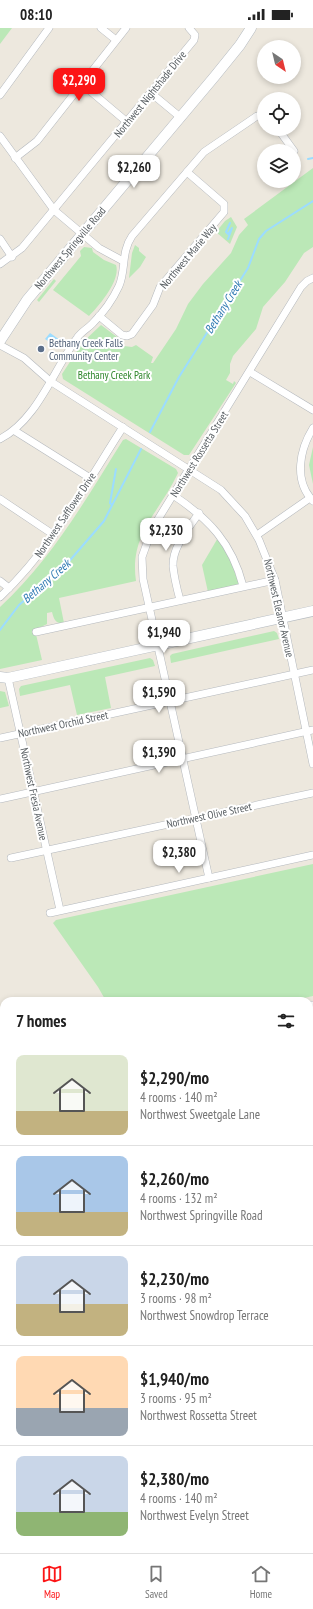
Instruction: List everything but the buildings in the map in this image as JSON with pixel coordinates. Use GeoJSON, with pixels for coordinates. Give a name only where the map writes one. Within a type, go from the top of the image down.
{"type":"FeatureCollection","features":[{"type":"Feature","properties":{"kind":"street"},"geometry":{"type":"LineString","coordinates":[[0,95],[49,28]]}},
{"type":"Feature","properties":{"kind":"street"},"geometry":{"type":"LineString","coordinates":[[102,28],[116,40]]}},
{"type":"Feature","properties":{"kind":"street"},"geometry":{"type":"LineString","coordinates":[[16,158],[37,141],[126,28]]}},
{"type":"Feature","properties":{"kind":"street","name":"Northwest Nightshade Drive"},"geometry":{"type":"LineString","coordinates":[[0,264],[12,257],[22,248],[194,40],[195,35],[189,28]]}},
{"type":"Feature","properties":{"kind":"street","name":"Northwest Springville Road"},"geometry":{"type":"LineString","coordinates":[[0,341],[24,304],[240,45],[251,28]]}},
{"type":"Feature","properties":{"kind":"street"},"geometry":{"type":"LineString","coordinates":[[82,84],[127,122]]}},
{"type":"Feature","properties":{"kind":"street"},"geometry":{"type":"LineString","coordinates":[[151,93],[180,117]]}},
{"type":"Feature","properties":{"kind":"street"},"geometry":{"type":"LineString","coordinates":[[0,439],[15,431],[27,417],[76,338],[99,316],[118,286],[124,251],[132,236],[186,172],[212,146],[257,116]]}},
{"type":"Feature","properties":{"kind":"street"},"geometry":{"type":"LineString","coordinates":[[0,136],[54,210],[99,248],[123,261]]}},
{"type":"Feature","properties":{"kind":"street","name":"Northwest Marie Way"},"geometry":{"type":"LineString","coordinates":[[99,316],[122,334],[127,336],[132,334],[153,305],[160,287],[224,212],[224,204],[186,172]]}},
{"type":"Feature","properties":{"kind":"street"},"geometry":{"type":"LineString","coordinates":[[0,239],[12,257]]}},
{"type":"Feature","properties":{"kind":"street","name":"Northwest Rossetta Street"},"geometry":{"type":"LineString","coordinates":[[209,878],[143,579],[142,557],[152,529],[189,468],[250,372],[301,287],[311,279]]}},
{"type":"Feature","properties":{"kind":"street","name":"Northwest Eleanor Avenue"},"geometry":{"type":"LineString","coordinates":[[0,345],[24,358],[50,381],[189,468],[221,490],[245,516],[266,554],[274,580],[294,674],[310,731],[313,764]]}},
{"type":"Feature","properties":{"kind":"street"},"geometry":{"type":"LineString","coordinates":[[250,372],[313,410]]}},
{"type":"Feature","properties":{"kind":"street","name":"Northwest Safflower Drive"},"geometry":{"type":"LineString","coordinates":[[0,597],[32,565],[54,535],[123,427]]}},
{"type":"Feature","properties":{"kind":"street"},"geometry":{"type":"LineString","coordinates":[[257,536],[312,499],[302,478],[300,462],[303,447],[313,428]]}},
{"type":"Feature","properties":{"kind":"street"},"geometry":{"type":"LineString","coordinates":[[15,431],[90,478]]}},
{"type":"Feature","properties":{"kind":"street"},"geometry":{"type":"LineString","coordinates":[[174,494],[199,513],[224,542],[234,559],[243,586]]}},
{"type":"Feature","properties":{"kind":"street"},"geometry":{"type":"LineString","coordinates":[[0,499],[54,535]]}},
{"type":"Feature","properties":{"kind":"street"},"geometry":{"type":"LineString","coordinates":[[180,600],[174,570],[174,559],[179,545],[199,513]]}},
{"type":"Feature","properties":{"kind":"street"},"geometry":{"type":"LineString","coordinates":[[36,632],[274,580]]}},
{"type":"Feature","properties":{"kind":"street"},"geometry":{"type":"LineString","coordinates":[[0,581],[9,588]]}},
{"type":"Feature","properties":{"kind":"street"},"geometry":{"type":"LineString","coordinates":[[3,679],[313,611]]}},
{"type":"Feature","properties":{"kind":"street","name":"Northwest Orchid Street"},"geometry":{"type":"LineString","coordinates":[[0,738],[313,670]]}},
{"type":"Feature","properties":{"kind":"street","name":"Northwest Fresia Avenue"},"geometry":{"type":"LineString","coordinates":[[3,679],[20,734],[60,910]]}},
{"type":"Feature","properties":{"kind":"street"},"geometry":{"type":"LineString","coordinates":[[0,799],[310,731]]}},
{"type":"Feature","properties":{"kind":"street","name":"Northwest Olive Street"},"geometry":{"type":"LineString","coordinates":[[11,858],[313,793]]}},
{"type":"Feature","properties":{"kind":"street"},"geometry":{"type":"LineString","coordinates":[[50,913],[313,855]]}},
{"type":"Feature","properties":{"kind":"green space"},"geometry":{"type":"Polygon","coordinates":[[[0,28],[12,28],[0,44],[0,28]]]}},
{"type":"Feature","properties":{"kind":"green space","name":"Bethany Creek Park"},"geometry":{"type":"Polygon","coordinates":[[[313,168],[313,247],[304,253],[285,282],[263,307],[256,329],[233,356],[230,364],[230,373],[226,380],[233,384],[234,381],[236,383],[189,455],[184,455],[63,379],[62,374],[83,342],[101,325],[117,337],[124,346],[132,347],[136,345],[153,357],[151,363],[153,363],[176,329],[188,304],[203,284],[231,253],[239,235],[248,225],[244,219],[286,188],[301,188],[301,177],[313,168]]]}},
{"type":"Feature","properties":{"kind":"green space"},"geometry":{"type":"Polygon","coordinates":[[[231,217],[237,227],[230,244],[216,232],[225,221],[231,217]]]}},
{"type":"Feature","properties":{"kind":"green space"},"geometry":{"type":"Polygon","coordinates":[[[135,245],[146,257],[140,267],[129,278],[132,253],[135,245]]]}},
{"type":"Feature","properties":{"kind":"green space"},"geometry":{"type":"Polygon","coordinates":[[[84,247],[92,248],[93,252],[104,260],[116,265],[117,271],[108,292],[89,316],[53,290],[81,256],[80,251],[84,247]]]}},
{"type":"Feature","properties":{"kind":"green space"},"geometry":{"type":"Polygon","coordinates":[[[54,279],[56,281],[39,302],[37,300],[54,279]]]}},
{"type":"Feature","properties":{"kind":"green space"},"geometry":{"type":"Polygon","coordinates":[[[126,439],[176,469],[178,473],[141,536],[135,564],[136,581],[59,598],[64,623],[59,623],[56,621],[52,612],[47,613],[47,624],[35,630],[42,660],[0,669],[0,607],[19,588],[52,549],[82,506],[123,440],[126,439]]]}},
{"type":"Feature","properties":{"kind":"green space"},"geometry":{"type":"Polygon","coordinates":[[[313,447],[313,484],[309,465],[313,447]]]}},
{"type":"Feature","properties":{"kind":"green space"},"geometry":{"type":"Polygon","coordinates":[[[219,536],[226,547],[239,584],[208,592],[202,565],[219,536]]]}},
{"type":"Feature","properties":{"kind":"green space"},"geometry":{"type":"Polygon","coordinates":[[[274,631],[277,633],[279,639],[171,663],[170,656],[172,654],[274,631]]]}},
{"type":"Feature","properties":{"kind":"green space"},"geometry":{"type":"Polygon","coordinates":[[[150,658],[153,660],[155,666],[105,677],[111,708],[77,715],[70,685],[20,696],[19,689],[21,686],[150,658]]]}},
{"type":"Feature","properties":{"kind":"green space"},"geometry":{"type":"Polygon","coordinates":[[[0,691],[5,692],[9,706],[0,708],[0,691]]]}},
{"type":"Feature","properties":{"kind":"green space"},"geometry":{"type":"Polygon","coordinates":[[[313,864],[313,996],[104,997],[53,923],[56,920],[313,864]]]}},
{"type":"Feature","properties":{"kind":"water"},"geometry":{"type":"Polygon","coordinates":[[[50,333],[60,340],[56,346],[45,339],[50,333]]]}},
{"type":"Feature","properties":{"kind":"waterway"},"geometry":{"type":"LineString","coordinates":[[308,159],[313,158]]}},
{"type":"Feature","properties":{"kind":"waterway","name":"Bethany Creek"},"geometry":{"type":"LineString","coordinates":[[150,432],[179,377],[248,268],[259,239],[266,231],[313,201]]}},
{"type":"Feature","properties":{"kind":"waterway"},"geometry":{"type":"LineString","coordinates":[[228,239],[232,228],[228,234],[226,232],[230,223]]}},
{"type":"Feature","properties":{"kind":"waterway","name":"Bethany Creek"},"geometry":{"type":"LineString","coordinates":[[0,630],[19,605],[65,566],[104,521],[141,449]]}},
{"type":"Feature","properties":{"kind":"waterway"},"geometry":{"type":"LineString","coordinates":[[112,505],[110,503],[116,469]]}},
{"type":"Feature","properties":{"kind":"place","name":"Bethany Creek Falls Community Center"},"geometry":{"type":"Point","coordinates":[41,349]}}]}
